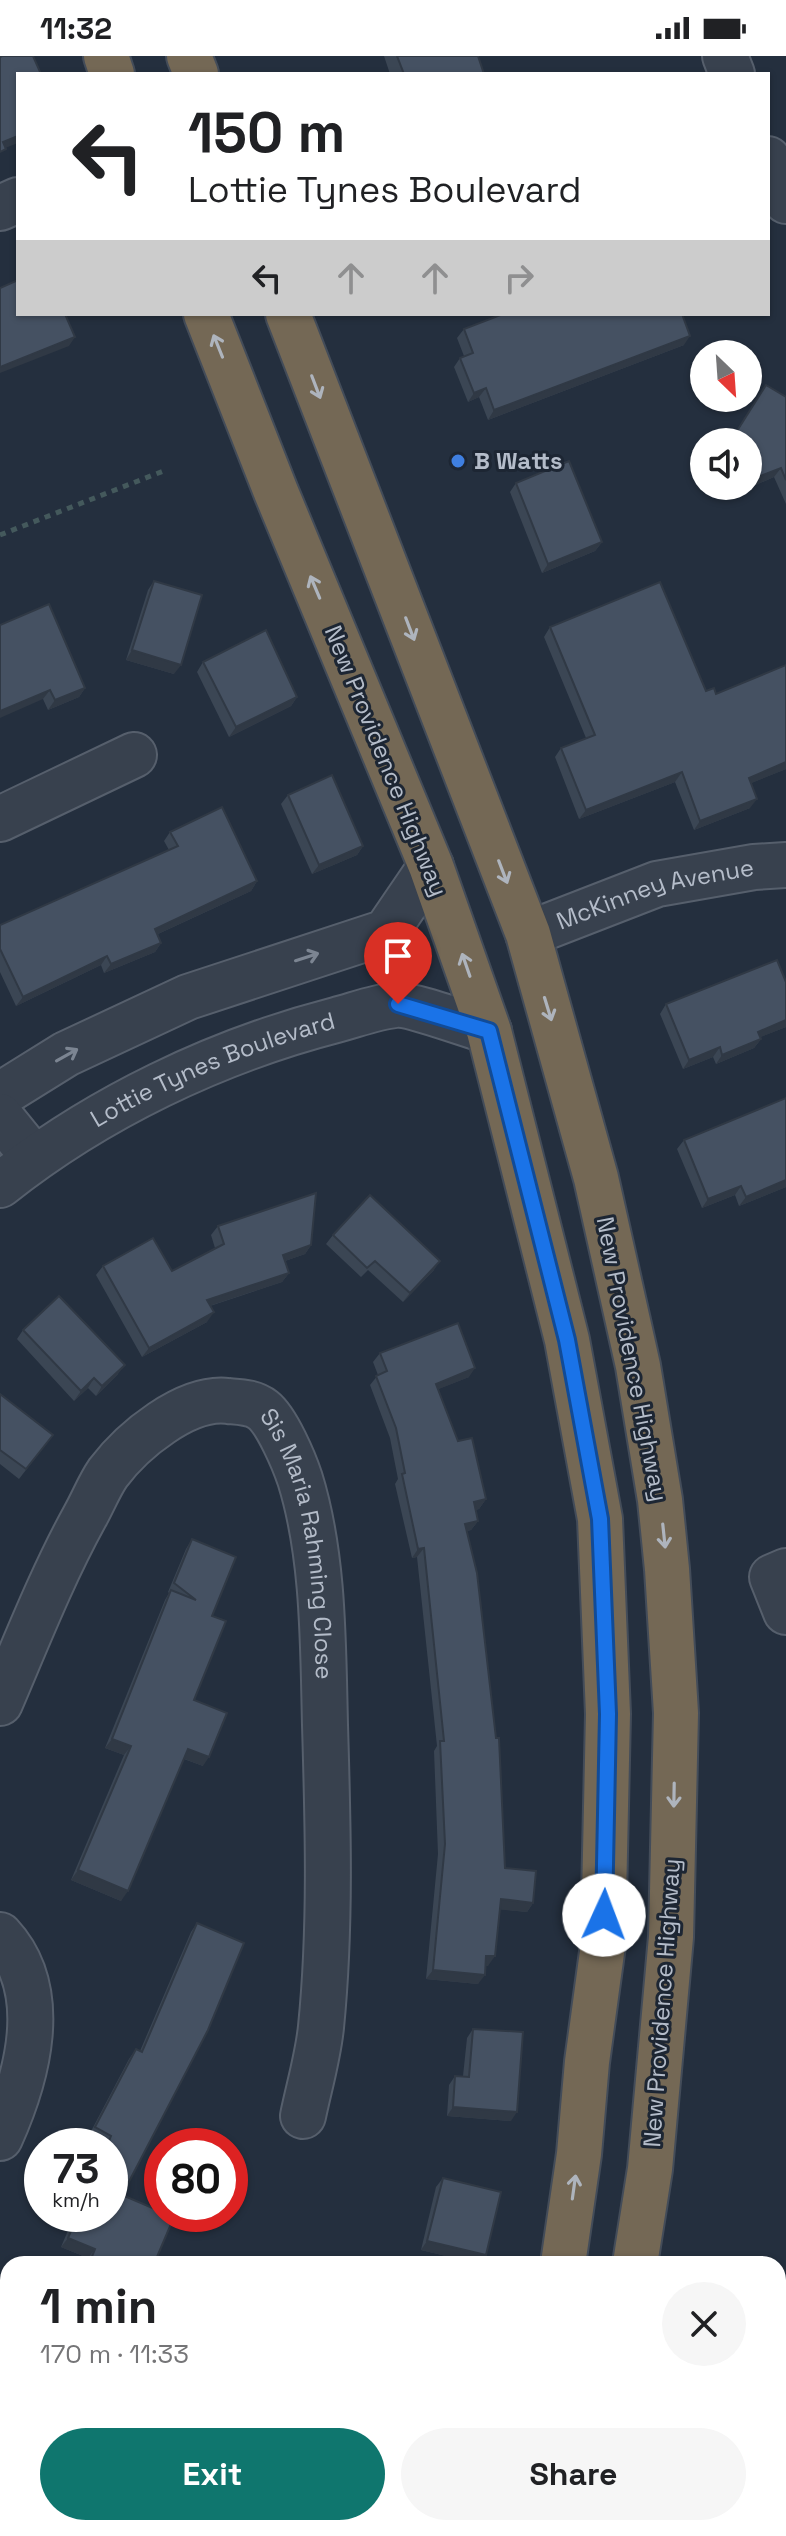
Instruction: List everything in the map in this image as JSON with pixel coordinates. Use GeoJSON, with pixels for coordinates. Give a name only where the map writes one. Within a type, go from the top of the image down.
{"type":"FeatureCollection","features":[{"type":"Feature","properties":{"kind":"highway","name":"New Providence Highway"},"geometry":{"type":"LineString","coordinates":[[207,316],[431,866],[489,1031],[567,1340],[600,1519],[608,1714],[603,1945],[564,2256]]}},
{"type":"Feature","properties":{"kind":"highway","name":"New Providence Highway"},"geometry":{"type":"LineString","coordinates":[[289,316],[528,934],[612,1239],[638,1366],[660,1500],[676,1713],[671,1937],[650,2169],[636,2256]]}},
{"type":"Feature","properties":{"kind":"street"},"geometry":{"type":"LineString","coordinates":[[770,164],[786,201]]}},
{"type":"Feature","properties":{"kind":"street"},"geometry":{"type":"LineString","coordinates":[[0,819],[134,755]]}},
{"type":"Feature","properties":{"kind":"street","name":"McKinney Avenue"},"geometry":{"type":"LineString","coordinates":[[528,934],[657,884],[754,867],[786,865]]}},
{"type":"Feature","properties":{"kind":"street"},"geometry":{"type":"LineString","coordinates":[[0,1095],[66,1054],[188,997],[386,932],[431,866]]}},
{"type":"Feature","properties":{"kind":"street","name":"Lottie Tynes Boulevard"},"geometry":{"type":"LineString","coordinates":[[0,1185],[34,1158],[124,1103],[214,1062],[296,1030],[398,1004],[489,1031]]}},
{"type":"Feature","properties":{"kind":"street"},"geometry":{"type":"LineString","coordinates":[[0,1116],[34,1158]]}},
{"type":"Feature","properties":{"kind":"street","name":"Sis Maria Rahming Close"},"geometry":{"type":"LineString","coordinates":[[0,1703],[66,1550],[109,1473],[138,1442],[164,1421],[190,1407],[220,1400],[248,1403],[264,1410],[289,1451],[300,1479],[320,1590],[324,1653],[325,1969],[321,2030],[303,2116]]}},
{"type":"Feature","properties":{"kind":"street"},"geometry":{"type":"LineString","coordinates":[[0,1935],[23,1971],[28,1999],[29,2051],[22,2083],[0,2138]]}},
{"type":"Feature","properties":{"kind":"path"},"geometry":{"type":"LineString","coordinates":[[0,535],[166,470]]}},
{"type":"Feature","properties":{"kind":"building"},"geometry":{"type":"Polygon","coordinates":[[[33,56],[40,72],[16,72],[16,137],[3,142],[6,149],[0,152],[0,57],[33,56]]]}},
{"type":"Feature","properties":{"kind":"building"},"geometry":{"type":"Polygon","coordinates":[[[397,56],[478,56],[483,72],[403,72],[397,56]]]}},
{"type":"Feature","properties":{"kind":"building"},"geometry":{"type":"Polygon","coordinates":[[[16,281],[16,316],[66,316],[75,337],[0,367],[0,288],[16,281]]]}},
{"type":"Feature","properties":{"kind":"building"},"geometry":{"type":"Polygon","coordinates":[[[498,316],[683,316],[690,336],[494,410],[486,388],[474,393],[460,358],[473,353],[464,329],[498,316]]]}},
{"type":"Feature","properties":{"kind":"building"},"geometry":{"type":"Polygon","coordinates":[[[766,385],[786,397],[786,480],[781,468],[762,475],[762,428],[739,428],[749,412],[762,412],[762,391],[766,385]]]}},
{"type":"Feature","properties":{"kind":"building"},"geometry":{"type":"Polygon","coordinates":[[[569,461],[602,542],[548,564],[516,483],[569,461]]]}},
{"type":"Feature","properties":{"kind":"building"},"geometry":{"type":"Polygon","coordinates":[[[154,581],[202,595],[181,665],[132,650],[154,581]]]}},
{"type":"Feature","properties":{"kind":"building"},"geometry":{"type":"Polygon","coordinates":[[[660,582],[706,691],[714,688],[716,694],[786,665],[786,762],[749,778],[757,799],[700,821],[682,772],[586,810],[561,748],[595,735],[550,627],[660,582]]]}},
{"type":"Feature","properties":{"kind":"building"},"geometry":{"type":"Polygon","coordinates":[[[49,604],[85,688],[55,700],[50,690],[0,711],[0,625],[49,604]]]}},
{"type":"Feature","properties":{"kind":"building"},"geometry":{"type":"Polygon","coordinates":[[[266,630],[297,697],[236,727],[203,662],[266,630]]]}},
{"type":"Feature","properties":{"kind":"building"},"geometry":{"type":"Polygon","coordinates":[[[332,775],[363,846],[319,865],[288,795],[332,775]]]}},
{"type":"Feature","properties":{"kind":"building"},"geometry":{"type":"Polygon","coordinates":[[[222,807],[257,881],[155,929],[161,943],[111,964],[107,956],[23,997],[0,949],[0,925],[178,846],[170,832],[222,807]]]}},
{"type":"Feature","properties":{"kind":"building"},"geometry":{"type":"Polygon","coordinates":[[[777,960],[786,982],[786,1020],[758,1032],[761,1039],[722,1055],[720,1047],[689,1060],[666,1004],[777,960]]]}},
{"type":"Feature","properties":{"kind":"building"},"geometry":{"type":"Polygon","coordinates":[[[786,1098],[786,1180],[746,1197],[741,1186],[708,1199],[684,1140],[786,1098]]]}},
{"type":"Feature","properties":{"kind":"building"},"geometry":{"type":"Polygon","coordinates":[[[316,1193],[311,1245],[283,1255],[289,1273],[207,1300],[214,1312],[149,1348],[103,1266],[153,1238],[172,1271],[224,1244],[218,1226],[316,1193]]]}},
{"type":"Feature","properties":{"kind":"building"},"geometry":{"type":"Polygon","coordinates":[[[370,1195],[440,1261],[410,1293],[375,1261],[367,1268],[333,1235],[370,1195]]]}},
{"type":"Feature","properties":{"kind":"building"},"geometry":{"type":"Polygon","coordinates":[[[59,1296],[125,1365],[102,1386],[94,1378],[81,1391],[23,1330],[59,1296]]]}},
{"type":"Feature","properties":{"kind":"building"},"geometry":{"type":"Polygon","coordinates":[[[458,1323],[475,1368],[436,1384],[458,1441],[472,1438],[486,1499],[474,1502],[478,1521],[465,1524],[477,1573],[496,1738],[499,1738],[505,1868],[536,1871],[533,1903],[501,1899],[495,1956],[486,1956],[485,1975],[433,1970],[445,1844],[440,1741],[444,1741],[424,1548],[418,1549],[396,1428],[376,1376],[387,1371],[380,1353],[458,1323]]]}},
{"type":"Feature","properties":{"kind":"building"},"geometry":{"type":"Polygon","coordinates":[[[0,1394],[53,1435],[26,1469],[0,1450],[0,1394]]]}},
{"type":"Feature","properties":{"kind":"building"},"geometry":{"type":"Polygon","coordinates":[[[192,1539],[236,1557],[212,1616],[226,1621],[194,1700],[227,1713],[209,1757],[188,1749],[128,1891],[78,1870],[131,1746],[112,1739],[171,1590],[196,1600],[174,1583],[192,1539]]]}},
{"type":"Feature","properties":{"kind":"building"},"geometry":{"type":"Polygon","coordinates":[[[197,1923],[244,1943],[208,2030],[157,2128],[144,2128],[144,2153],[128,2183],[128,2128],[95,2127],[136,2049],[142,2052],[197,1923]]]}},
{"type":"Feature","properties":{"kind":"building"},"geometry":{"type":"Polygon","coordinates":[[[473,2029],[523,2032],[517,2112],[453,2107],[455,2076],[469,2077],[473,2029]]]}},
{"type":"Feature","properties":{"kind":"building"},"geometry":{"type":"Polygon","coordinates":[[[443,2178],[501,2192],[486,2255],[427,2241],[443,2178]]]}},
{"type":"Feature","properties":{"kind":"building"},"geometry":{"type":"Polygon","coordinates":[[[128,2198],[144,2204],[144,2232],[168,2232],[157,2256],[92,2256],[95,2249],[68,2238],[70,2232],[128,2232],[128,2198]]]}},
{"type":"Feature","properties":{"kind":"place","name":"B Watts"},"geometry":{"type":"Point","coordinates":[458,461]}},
{"type":"Feature","properties":{"kind":"route"},"geometry":{"type":"LineString","coordinates":[[398,1004],[489,1031],[567,1340],[600,1519],[608,1714],[604,1915]]}}]}
